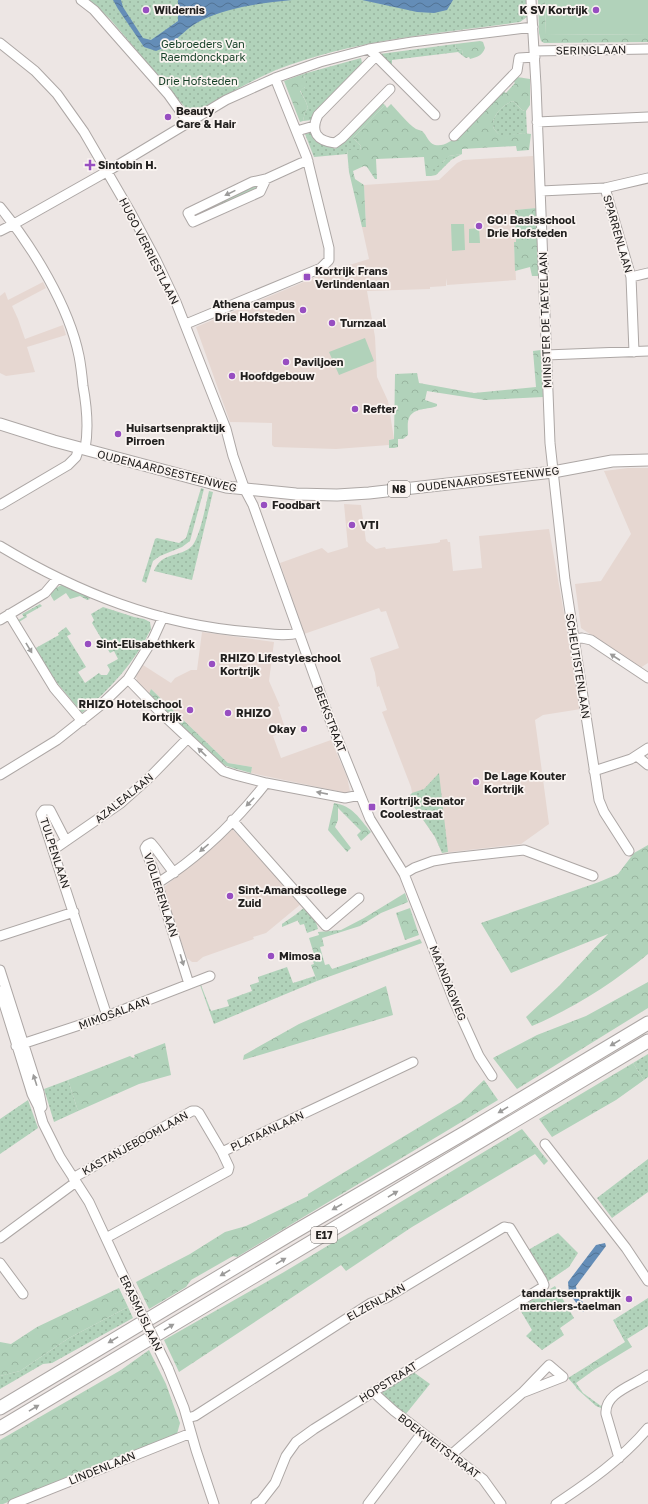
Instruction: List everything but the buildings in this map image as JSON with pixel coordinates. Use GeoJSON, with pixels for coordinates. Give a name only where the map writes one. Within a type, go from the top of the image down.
{"type":"FeatureCollection","features":[{"type":"Feature","properties":{"kind":"highway","name":"E17"},"geometry":{"type":"LineString","coordinates":[[0,1408],[648,1023]]}},
{"type":"Feature","properties":{"kind":"highway","name":"E17"},"geometry":{"type":"LineString","coordinates":[[0,1428],[648,1041]]}},
{"type":"Feature","properties":{"kind":"main road","name":"OUDENAARDSESTEENWEG"},"geometry":{"type":"LineString","coordinates":[[0,424],[82,449],[226,488],[245,490],[337,495],[553,472],[612,461],[648,460]]}},
{"type":"Feature","properties":{"kind":"street"},"geometry":{"type":"LineString","coordinates":[[82,0],[94,10],[168,94],[188,122]]}},
{"type":"Feature","properties":{"kind":"street","name":"MINISTER DE TAEYELAAN"},"geometry":{"type":"LineString","coordinates":[[531,0],[541,191],[550,443],[553,472]]}},
{"type":"Feature","properties":{"kind":"street"},"geometry":{"type":"LineString","coordinates":[[0,231],[108,171],[188,122],[245,90],[275,78],[320,62],[372,52],[412,42],[533,27]]}},
{"type":"Feature","properties":{"kind":"street","name":"HUGO VERRIESTLAAN"},"geometry":{"type":"LineString","coordinates":[[0,43],[35,71],[57,94],[84,132],[108,171],[156,260],[186,324],[226,429],[233,456],[245,490]]}},
{"type":"Feature","properties":{"kind":"street","name":"SERINGLAAN"},"geometry":{"type":"LineString","coordinates":[[454,136],[517,71],[519,58],[535,54],[648,49]]}},
{"type":"Feature","properties":{"kind":"street"},"geometry":{"type":"LineString","coordinates":[[372,52],[435,115]]}},
{"type":"Feature","properties":{"kind":"street"},"geometry":{"type":"LineString","coordinates":[[372,52],[318,115],[314,126],[315,131],[321,139],[326,142],[335,143],[342,138],[390,89]]}},
{"type":"Feature","properties":{"kind":"street"},"geometry":{"type":"LineString","coordinates":[[186,324],[321,268],[330,258],[308,161],[275,78]]}},
{"type":"Feature","properties":{"kind":"street"},"geometry":{"type":"LineString","coordinates":[[537,122],[648,117]]}},
{"type":"Feature","properties":{"kind":"street"},"geometry":{"type":"LineString","coordinates":[[297,131],[314,126]]}},
{"type":"Feature","properties":{"kind":"street"},"geometry":{"type":"LineString","coordinates":[[266,179],[260,192],[193,222],[188,213],[252,182],[266,179],[308,161]]}},
{"type":"Feature","properties":{"kind":"street"},"geometry":{"type":"LineString","coordinates":[[541,191],[605,188],[648,178]]}},
{"type":"Feature","properties":{"kind":"street","name":"SPARRENLAAN"},"geometry":{"type":"LineString","coordinates":[[605,188],[631,277],[634,352]]}},
{"type":"Feature","properties":{"kind":"street"},"geometry":{"type":"LineString","coordinates":[[0,207],[14,224],[45,274],[67,317],[79,355],[87,408],[87,431],[82,449],[76,457],[68,465],[0,505]]}},
{"type":"Feature","properties":{"kind":"street"},"geometry":{"type":"LineString","coordinates":[[631,277],[648,274]]}},
{"type":"Feature","properties":{"kind":"street"},"geometry":{"type":"LineString","coordinates":[[546,355],[648,351]]}},
{"type":"Feature","properties":{"kind":"street","name":"SCHEUTISTENLAAN"},"geometry":{"type":"LineString","coordinates":[[553,472],[565,580],[599,802],[629,851]]}},
{"type":"Feature","properties":{"kind":"street","name":"BEEKSTRAAT"},"geometry":{"type":"LineString","coordinates":[[245,490],[252,501],[330,720],[360,795],[372,824],[404,874],[409,887]]}},
{"type":"Feature","properties":{"kind":"street"},"geometry":{"type":"LineString","coordinates":[[0,546],[58,579],[118,604],[163,617],[220,629],[276,634],[299,633]]}},
{"type":"Feature","properties":{"kind":"street"},"geometry":{"type":"LineString","coordinates":[[0,620],[44,593],[58,579]]}},
{"type":"Feature","properties":{"kind":"street"},"geometry":{"type":"LineString","coordinates":[[8,614],[54,688],[82,721]]}},
{"type":"Feature","properties":{"kind":"street"},"geometry":{"type":"LineString","coordinates":[[0,776],[57,740],[101,705],[128,679],[153,639],[163,617]]}},
{"type":"Feature","properties":{"kind":"street"},"geometry":{"type":"LineString","coordinates":[[574,639],[582,638],[591,640],[648,678]]}},
{"type":"Feature","properties":{"kind":"street"},"geometry":{"type":"LineString","coordinates":[[128,679],[145,698],[223,771],[266,783],[345,798],[360,795]]}},
{"type":"Feature","properties":{"kind":"street","name":"AZALEALAAN"},"geometry":{"type":"LineString","coordinates":[[53,850],[122,803],[188,738]]}},
{"type":"Feature","properties":{"kind":"street"},"geometry":{"type":"LineString","coordinates":[[594,771],[605,769],[637,756],[648,748]]}},
{"type":"Feature","properties":{"kind":"street"},"geometry":{"type":"LineString","coordinates":[[637,756],[648,765]]}},
{"type":"Feature","properties":{"kind":"street"},"geometry":{"type":"LineString","coordinates":[[158,883],[174,873],[210,843],[256,796],[266,783]]}},
{"type":"Feature","properties":{"kind":"street","name":"TULPENLAAN"},"geometry":{"type":"LineString","coordinates":[[66,841],[50,810],[44,810],[41,814],[107,1016]]}},
{"type":"Feature","properties":{"kind":"street"},"geometry":{"type":"LineString","coordinates":[[232,820],[326,926],[359,898]]}},
{"type":"Feature","properties":{"kind":"street","name":"VIOLIERENLAAN"},"geometry":{"type":"LineString","coordinates":[[174,873],[151,843],[147,845],[145,848],[146,853],[155,879],[158,883],[189,984]]}},
{"type":"Feature","properties":{"kind":"street"},"geometry":{"type":"LineString","coordinates":[[404,874],[414,868],[451,858],[524,850],[593,876]]}},
{"type":"Feature","properties":{"kind":"street","name":"MAANDAGWEG"},"geometry":{"type":"LineString","coordinates":[[409,887],[454,1001],[479,1056],[492,1076]]}},
{"type":"Feature","properties":{"kind":"street"},"geometry":{"type":"LineString","coordinates":[[0,936],[74,912]]}},
{"type":"Feature","properties":{"kind":"street"},"geometry":{"type":"LineString","coordinates":[[0,970],[20,1044]]}},
{"type":"Feature","properties":{"kind":"street","name":"MIMOSALAAN"},"geometry":{"type":"LineString","coordinates":[[20,1044],[107,1016],[210,976]]}},
{"type":"Feature","properties":{"kind":"street"},"geometry":{"type":"LineString","coordinates":[[0,991],[20,1044]]}},
{"type":"Feature","properties":{"kind":"street","name":"ERASMUSLAAN"},"geometry":{"type":"LineString","coordinates":[[20,1044],[39,1092],[48,1132],[60,1157],[89,1202],[178,1391],[214,1504]]}},
{"type":"Feature","properties":{"kind":"street","name":"PLATAANLAAN"},"geometry":{"type":"LineString","coordinates":[[106,1238],[228,1171],[229,1167],[222,1152],[413,1062]]}},
{"type":"Feature","properties":{"kind":"street","name":"KASTANJEBOOMLAAN"},"geometry":{"type":"LineString","coordinates":[[0,1238],[75,1180],[192,1111],[199,1113],[222,1152]]}},
{"type":"Feature","properties":{"kind":"street"},"geometry":{"type":"LineString","coordinates":[[545,1144],[626,1248],[648,1281]]}},
{"type":"Feature","properties":{"kind":"street","name":"ELZENLAAN"},"geometry":{"type":"LineString","coordinates":[[187,1418],[195,1416],[371,1303],[386,1298],[504,1227],[510,1228],[544,1285]]}},
{"type":"Feature","properties":{"kind":"street"},"geometry":{"type":"LineString","coordinates":[[0,1263],[23,1294]]}},
{"type":"Feature","properties":{"kind":"street","name":"HOPSTRAAT"},"geometry":{"type":"LineString","coordinates":[[256,1504],[261,1501],[275,1483],[286,1456],[296,1442],[314,1429],[544,1285]]}},
{"type":"Feature","properties":{"kind":"street"},"geometry":{"type":"LineString","coordinates":[[619,1458],[606,1414],[606,1409],[616,1394],[648,1375]]}},
{"type":"Feature","properties":{"kind":"street","name":"BOEKWEITSTRAAT"},"geometry":{"type":"LineString","coordinates":[[373,1392],[394,1411],[483,1479],[501,1504]]}},
{"type":"Feature","properties":{"kind":"street"},"geometry":{"type":"LineString","coordinates":[[451,1455],[522,1393]]}},
{"type":"Feature","properties":{"kind":"street"},"geometry":{"type":"LineString","coordinates":[[556,1504],[587,1483],[619,1458],[635,1444],[648,1428]]}},
{"type":"Feature","properties":{"kind":"street","name":"LINDENLAAN"},"geometry":{"type":"LineString","coordinates":[[13,1504],[191,1433]]}},
{"type":"Feature","properties":{"kind":"street"},"geometry":{"type":"LineString","coordinates":[[368,1504],[422,1433]]}},
{"type":"Feature","properties":{"kind":"shaded area","name":"Athena campus Drie Hofsteden"},"geometry":{"type":"Polygon","coordinates":[[[533,156],[536,208],[515,210],[516,242],[514,242],[516,280],[447,285],[446,278],[446,286],[430,287],[430,289],[367,291],[375,337],[377,377],[388,401],[394,439],[389,440],[389,445],[336,449],[274,447],[272,445],[272,423],[230,422],[196,327],[330,271],[369,259],[362,227],[366,226],[364,185],[439,180],[457,163],[463,160],[533,156]]]}},
{"type":"Feature","properties":{"kind":"shaded area"},"geometry":{"type":"Polygon","coordinates":[[[43,282],[46,288],[12,306],[25,339],[63,325],[66,335],[27,347],[35,372],[6,376],[0,373],[0,296],[5,292],[8,300],[43,282]]]}},
{"type":"Feature","properties":{"kind":"shaded area"},"geometry":{"type":"Polygon","coordinates":[[[628,468],[648,468],[648,663],[640,668],[581,628],[575,584],[601,581],[631,534],[604,471],[628,468]]]}},
{"type":"Feature","properties":{"kind":"shaded area"},"geometry":{"type":"Polygon","coordinates":[[[344,504],[361,505],[366,541],[376,549],[437,543],[440,542],[440,540],[447,539],[448,542],[450,542],[453,571],[482,568],[479,536],[549,529],[581,709],[543,715],[535,720],[549,824],[521,844],[442,853],[435,837],[408,798],[412,793],[411,787],[382,712],[387,710],[379,686],[377,687],[375,673],[370,658],[399,648],[386,611],[381,612],[379,608],[304,634],[280,563],[322,548],[328,553],[348,547],[344,504]]]}},
{"type":"Feature","properties":{"kind":"shaded area","name":"RHIZO"},"geometry":{"type":"Polygon","coordinates":[[[202,632],[274,642],[269,681],[280,706],[278,707],[286,731],[273,736],[281,758],[331,740],[347,777],[350,791],[347,793],[251,773],[252,767],[228,763],[151,689],[149,694],[137,681],[136,676],[143,665],[171,683],[175,678],[191,670],[197,670],[202,632]]]}},
{"type":"Feature","properties":{"kind":"shaded area","name":"Sint-Amandscollege Zuid"},"geometry":{"type":"Polygon","coordinates":[[[229,829],[232,829],[301,904],[266,933],[253,937],[254,939],[203,957],[197,962],[192,962],[187,958],[163,888],[194,862],[229,829]]]}},
{"type":"Feature","properties":{"kind":"green space","name":"Gebroeders Van Raemdonckpark"},"geometry":{"type":"Polygon","coordinates":[[[89,0],[527,0],[527,17],[520,22],[427,34],[366,44],[336,51],[276,70],[195,112],[189,112],[110,19],[89,0]]]}},
{"type":"Feature","properties":{"kind":"green space"},"geometry":{"type":"Polygon","coordinates":[[[538,0],[545,0],[546,35],[648,34],[648,42],[544,43],[541,41],[539,33],[538,0]]]}},
{"type":"Feature","properties":{"kind":"green space","name":"K SV Kortrijk"},"geometry":{"type":"Polygon","coordinates":[[[545,0],[648,0],[648,34],[546,35],[545,0]]]}},
{"type":"Feature","properties":{"kind":"green space"},"geometry":{"type":"Polygon","coordinates":[[[480,41],[483,42],[485,48],[479,56],[475,58],[466,58],[463,56],[462,50],[456,49],[455,44],[480,41]]]}},
{"type":"Feature","properties":{"kind":"green space"},"geometry":{"type":"Polygon","coordinates":[[[455,44],[456,49],[462,50],[463,56],[458,52],[392,60],[392,65],[380,54],[455,44]]]}},
{"type":"Feature","properties":{"kind":"green space"},"geometry":{"type":"Polygon","coordinates":[[[361,58],[362,63],[312,120],[303,121],[305,112],[308,108],[300,90],[305,87],[305,78],[303,74],[361,58]]]}},
{"type":"Feature","properties":{"kind":"green space"},"geometry":{"type":"Polygon","coordinates":[[[303,74],[306,81],[305,87],[300,91],[308,108],[305,112],[303,121],[300,122],[284,81],[303,74]]]}},
{"type":"Feature","properties":{"kind":"green space"},"geometry":{"type":"Polygon","coordinates":[[[517,77],[530,79],[530,105],[526,111],[522,110],[513,101],[505,105],[495,116],[493,125],[494,129],[501,136],[523,133],[531,134],[529,150],[517,151],[516,146],[462,149],[462,154],[449,156],[438,166],[431,166],[431,176],[426,176],[424,157],[376,159],[377,179],[375,179],[367,167],[364,166],[353,171],[355,179],[364,185],[366,227],[362,227],[349,172],[347,150],[360,150],[361,146],[353,138],[385,105],[387,108],[391,104],[406,121],[416,129],[422,131],[433,144],[442,145],[458,138],[503,91],[506,93],[515,83],[513,81],[517,77]]]}},
{"type":"Feature","properties":{"kind":"green space"},"geometry":{"type":"Polygon","coordinates":[[[513,101],[522,110],[526,111],[527,134],[523,133],[501,137],[494,129],[493,120],[501,108],[513,101]]]}},
{"type":"Feature","properties":{"kind":"green space"},"geometry":{"type":"Polygon","coordinates":[[[381,102],[385,105],[353,138],[361,146],[360,150],[347,150],[347,154],[314,157],[305,134],[313,132],[335,149],[381,102]]]}},
{"type":"Feature","properties":{"kind":"green space"},"geometry":{"type":"Polygon","coordinates":[[[462,154],[451,160],[436,175],[431,176],[431,166],[444,161],[446,157],[462,154]]]}},
{"type":"Feature","properties":{"kind":"green space"},"geometry":{"type":"Polygon","coordinates":[[[256,186],[256,189],[203,214],[202,211],[256,186]]]}},
{"type":"Feature","properties":{"kind":"green space"},"geometry":{"type":"Polygon","coordinates":[[[536,208],[540,276],[532,276],[530,267],[515,271],[515,210],[536,208]]]}},
{"type":"Feature","properties":{"kind":"green space"},"geometry":{"type":"Polygon","coordinates":[[[451,224],[464,224],[465,250],[452,251],[451,224]]]}},
{"type":"Feature","properties":{"kind":"green space"},"geometry":{"type":"Polygon","coordinates":[[[479,228],[480,243],[469,243],[469,229],[479,228]]]}},
{"type":"Feature","properties":{"kind":"green space"},"geometry":{"type":"Polygon","coordinates":[[[365,338],[374,361],[339,375],[329,352],[365,338]]]}},
{"type":"Feature","properties":{"kind":"green space"},"geometry":{"type":"Polygon","coordinates":[[[541,350],[543,397],[485,400],[427,391],[425,400],[437,404],[437,406],[418,410],[411,414],[408,422],[408,435],[403,439],[398,439],[398,447],[389,448],[389,440],[394,439],[395,374],[417,373],[419,383],[474,393],[536,387],[533,351],[541,350]]]}},
{"type":"Feature","properties":{"kind":"green space"},"geometry":{"type":"Polygon","coordinates":[[[201,488],[204,489],[190,541],[182,547],[160,556],[153,561],[146,583],[142,581],[155,539],[157,538],[179,543],[186,538],[201,488]]]}},
{"type":"Feature","properties":{"kind":"green space"},"geometry":{"type":"Polygon","coordinates":[[[209,491],[213,492],[192,580],[154,571],[157,565],[166,557],[187,550],[195,542],[209,491]]]}},
{"type":"Feature","properties":{"kind":"green space"},"geometry":{"type":"Polygon","coordinates":[[[63,584],[88,596],[90,599],[87,600],[80,596],[70,599],[66,593],[54,601],[51,596],[51,591],[63,584]]]}},
{"type":"Feature","properties":{"kind":"green space"},"geometry":{"type":"Polygon","coordinates":[[[40,604],[42,606],[26,615],[27,617],[19,622],[18,620],[24,617],[22,614],[40,604]]]}},
{"type":"Feature","properties":{"kind":"green space"},"geometry":{"type":"Polygon","coordinates":[[[103,607],[144,619],[150,622],[151,629],[130,664],[112,685],[82,713],[58,684],[34,649],[59,635],[58,633],[66,627],[71,634],[67,636],[86,667],[78,672],[85,683],[99,673],[101,675],[107,675],[110,670],[107,665],[118,659],[114,651],[110,653],[92,623],[94,620],[91,614],[103,607]]]}},
{"type":"Feature","properties":{"kind":"green space"},"geometry":{"type":"Polygon","coordinates":[[[151,689],[228,763],[252,767],[251,773],[226,766],[214,757],[192,738],[149,694],[151,689]]]}},
{"type":"Feature","properties":{"kind":"green space"},"geometry":{"type":"Polygon","coordinates":[[[439,773],[448,852],[442,853],[435,837],[408,798],[412,793],[424,789],[439,773]]]}},
{"type":"Feature","properties":{"kind":"green space"},"geometry":{"type":"Polygon","coordinates":[[[334,803],[346,807],[355,813],[371,832],[361,841],[357,835],[361,831],[338,808],[338,820],[335,827],[351,848],[347,852],[328,830],[334,803]]]}},
{"type":"Feature","properties":{"kind":"green space"},"geometry":{"type":"Polygon","coordinates":[[[648,845],[648,954],[593,994],[548,1019],[532,1026],[526,1017],[559,986],[608,934],[511,973],[481,923],[618,874],[634,853],[648,845]]]}},
{"type":"Feature","properties":{"kind":"green space"},"geometry":{"type":"Polygon","coordinates":[[[405,893],[408,902],[381,913],[360,926],[322,938],[324,946],[320,947],[325,965],[329,964],[332,969],[420,939],[422,943],[317,981],[311,965],[314,964],[311,956],[314,954],[309,938],[319,935],[318,932],[341,930],[405,893]]]}},
{"type":"Feature","properties":{"kind":"green space"},"geometry":{"type":"Polygon","coordinates":[[[305,907],[314,916],[318,929],[307,933],[304,924],[300,925],[295,915],[305,907]]]}},
{"type":"Feature","properties":{"kind":"green space"},"geometry":{"type":"Polygon","coordinates":[[[410,908],[419,935],[405,940],[396,913],[410,908]]]}},
{"type":"Feature","properties":{"kind":"green space"},"geometry":{"type":"Polygon","coordinates":[[[295,915],[299,920],[282,927],[282,924],[295,915]]]}},
{"type":"Feature","properties":{"kind":"green space"},"geometry":{"type":"Polygon","coordinates":[[[287,967],[293,983],[315,976],[317,981],[214,1024],[200,985],[211,1011],[229,1006],[227,1000],[252,991],[250,985],[259,982],[258,977],[287,967]]]}},
{"type":"Feature","properties":{"kind":"green space"},"geometry":{"type":"Polygon","coordinates":[[[648,982],[648,1008],[517,1089],[493,1058],[537,1035],[586,1016],[648,982]]]}},
{"type":"Feature","properties":{"kind":"green space"},"geometry":{"type":"Polygon","coordinates":[[[386,986],[393,1015],[243,1060],[244,1055],[299,1024],[386,986]]]}},
{"type":"Feature","properties":{"kind":"green space"},"geometry":{"type":"Polygon","coordinates":[[[165,1043],[171,1075],[139,1084],[78,1111],[68,1080],[130,1056],[133,1058],[135,1057],[134,1055],[165,1043]]]}},
{"type":"Feature","properties":{"kind":"green space"},"geometry":{"type":"Polygon","coordinates":[[[648,1054],[648,1077],[644,1080],[633,1063],[648,1054]]]}},
{"type":"Feature","properties":{"kind":"green space"},"geometry":{"type":"Polygon","coordinates":[[[633,1063],[644,1080],[616,1100],[552,1137],[539,1119],[633,1063]]]}},
{"type":"Feature","properties":{"kind":"green space"},"geometry":{"type":"Polygon","coordinates":[[[68,1080],[78,1111],[54,1122],[44,1089],[68,1080]]]}},
{"type":"Feature","properties":{"kind":"green space"},"geometry":{"type":"Polygon","coordinates":[[[484,1080],[498,1100],[237,1257],[233,1256],[191,1280],[186,1287],[149,1309],[136,1282],[190,1254],[225,1232],[246,1226],[308,1196],[308,1194],[461,1102],[484,1080]]]}},
{"type":"Feature","properties":{"kind":"green space"},"geometry":{"type":"Polygon","coordinates":[[[28,1100],[38,1128],[0,1154],[0,1119],[28,1100]]]}},
{"type":"Feature","properties":{"kind":"green space"},"geometry":{"type":"Polygon","coordinates":[[[522,1129],[548,1161],[544,1165],[535,1154],[412,1227],[346,1271],[341,1265],[179,1372],[164,1340],[284,1272],[522,1129]]]}},
{"type":"Feature","properties":{"kind":"green space"},"geometry":{"type":"Polygon","coordinates":[[[648,1159],[648,1192],[612,1218],[597,1198],[648,1159]]]}},
{"type":"Feature","properties":{"kind":"green space"},"geometry":{"type":"Polygon","coordinates":[[[558,1233],[578,1253],[569,1267],[547,1282],[528,1250],[558,1233]]]}},
{"type":"Feature","properties":{"kind":"green space"},"geometry":{"type":"Polygon","coordinates":[[[555,1286],[574,1318],[560,1328],[564,1335],[542,1350],[526,1336],[532,1330],[519,1308],[555,1286]]]}},
{"type":"Feature","properties":{"kind":"green space"},"geometry":{"type":"Polygon","coordinates":[[[119,1288],[128,1307],[69,1338],[20,1371],[0,1376],[0,1342],[11,1344],[37,1327],[119,1288]]]}},
{"type":"Feature","properties":{"kind":"green space"},"geometry":{"type":"Polygon","coordinates":[[[648,1298],[648,1326],[627,1339],[615,1319],[648,1298]]]}},
{"type":"Feature","properties":{"kind":"green space"},"geometry":{"type":"Polygon","coordinates":[[[128,1307],[133,1318],[52,1363],[43,1364],[0,1389],[0,1376],[20,1371],[69,1338],[128,1307]]]}},
{"type":"Feature","properties":{"kind":"green space"},"geometry":{"type":"Polygon","coordinates":[[[615,1319],[632,1347],[594,1370],[589,1365],[625,1342],[613,1320],[615,1319]]]}},
{"type":"Feature","properties":{"kind":"green space"},"geometry":{"type":"Polygon","coordinates":[[[149,1350],[166,1384],[180,1423],[177,1434],[0,1504],[0,1440],[121,1370],[149,1350]]]}},
{"type":"Feature","properties":{"kind":"green space"},"geometry":{"type":"Polygon","coordinates":[[[589,1365],[594,1370],[576,1383],[583,1393],[601,1406],[617,1387],[647,1370],[648,1372],[601,1408],[596,1406],[576,1388],[568,1378],[589,1365]]]}},
{"type":"Feature","properties":{"kind":"green space"},"geometry":{"type":"Polygon","coordinates":[[[412,1371],[430,1384],[405,1415],[383,1396],[382,1391],[412,1371]]]}},
{"type":"Feature","properties":{"kind":"water"},"geometry":{"type":"Polygon","coordinates":[[[113,0],[121,0],[123,7],[143,38],[151,40],[178,21],[178,0],[292,0],[246,6],[212,16],[197,22],[174,41],[156,51],[144,47],[113,0]]]}},
{"type":"Feature","properties":{"kind":"water"},"geometry":{"type":"Polygon","coordinates":[[[362,0],[453,0],[447,10],[434,13],[417,12],[362,0]]]}},
{"type":"Feature","properties":{"kind":"water"},"geometry":{"type":"Polygon","coordinates":[[[605,1243],[606,1246],[576,1286],[577,1293],[587,1309],[583,1312],[569,1293],[568,1282],[596,1245],[605,1243]]]}},
{"type":"Feature","properties":{"kind":"place","name":"Wildernis"},"geometry":{"type":"Point","coordinates":[146,10]}},
{"type":"Feature","properties":{"kind":"place","name":"K SV Kortrijk"},"geometry":{"type":"Point","coordinates":[596,10]}},
{"type":"Feature","properties":{"kind":"place","name":"Beauty Care & Hair"},"geometry":{"type":"Point","coordinates":[168,117]}},
{"type":"Feature","properties":{"kind":"place","name":"Sintobin H."},"geometry":{"type":"Point","coordinates":[90,165]}},
{"type":"Feature","properties":{"kind":"place","name":"GO! Basisschool Drie Hofsteden"},"geometry":{"type":"Point","coordinates":[479,226]}},
{"type":"Feature","properties":{"kind":"place","name":"Kortrijk Frans Verlindenlaan"},"geometry":{"type":"Point","coordinates":[307,277]}},
{"type":"Feature","properties":{"kind":"place","name":"Athena campus Drie Hofsteden"},"geometry":{"type":"Point","coordinates":[303,310]}},
{"type":"Feature","properties":{"kind":"place","name":"Turnzaal"},"geometry":{"type":"Point","coordinates":[332,323]}},
{"type":"Feature","properties":{"kind":"place","name":"Paviljoen"},"geometry":{"type":"Point","coordinates":[286,362]}},
{"type":"Feature","properties":{"kind":"place","name":"Hoofdgebouw"},"geometry":{"type":"Point","coordinates":[232,376]}},
{"type":"Feature","properties":{"kind":"place","name":"Refter"},"geometry":{"type":"Point","coordinates":[355,409]}},
{"type":"Feature","properties":{"kind":"place","name":"Huisartsenpraktijk Pirroen"},"geometry":{"type":"Point","coordinates":[118,434]}},
{"type":"Feature","properties":{"kind":"place","name":"Foodbart"},"geometry":{"type":"Point","coordinates":[264,505]}},
{"type":"Feature","properties":{"kind":"place","name":"VTI"},"geometry":{"type":"Point","coordinates":[352,525]}},
{"type":"Feature","properties":{"kind":"place","name":"Sint-Elisabethkerk"},"geometry":{"type":"Point","coordinates":[88,644]}},
{"type":"Feature","properties":{"kind":"place","name":"RHIZO Lifestyleschool Kortrijk"},"geometry":{"type":"Point","coordinates":[212,664]}},
{"type":"Feature","properties":{"kind":"place","name":"RHIZO Hotelschool Kortrijk"},"geometry":{"type":"Point","coordinates":[190,710]}},
{"type":"Feature","properties":{"kind":"place","name":"RHIZO"},"geometry":{"type":"Point","coordinates":[228,713]}},
{"type":"Feature","properties":{"kind":"place","name":"Okay"},"geometry":{"type":"Point","coordinates":[304,729]}},
{"type":"Feature","properties":{"kind":"place","name":"De Lage Kouter Kortrijk"},"geometry":{"type":"Point","coordinates":[476,782]}},
{"type":"Feature","properties":{"kind":"place","name":"Kortrijk Senator Coolestraat"},"geometry":{"type":"Point","coordinates":[372,807]}},
{"type":"Feature","properties":{"kind":"place","name":"Sint-Amandscollege Zuid"},"geometry":{"type":"Point","coordinates":[230,896]}},
{"type":"Feature","properties":{"kind":"place","name":"Mimosa"},"geometry":{"type":"Point","coordinates":[271,956]}},
{"type":"Feature","properties":{"kind":"place","name":"tandartsenpraktijk merchiers-taelman"},"geometry":{"type":"Point","coordinates":[629,1299]}},
{"type":"Feature","properties":{"kind":"park label","name":"Drie Hofsteden"},"geometry":{"type":"Point","coordinates":[198,81]}}]}
